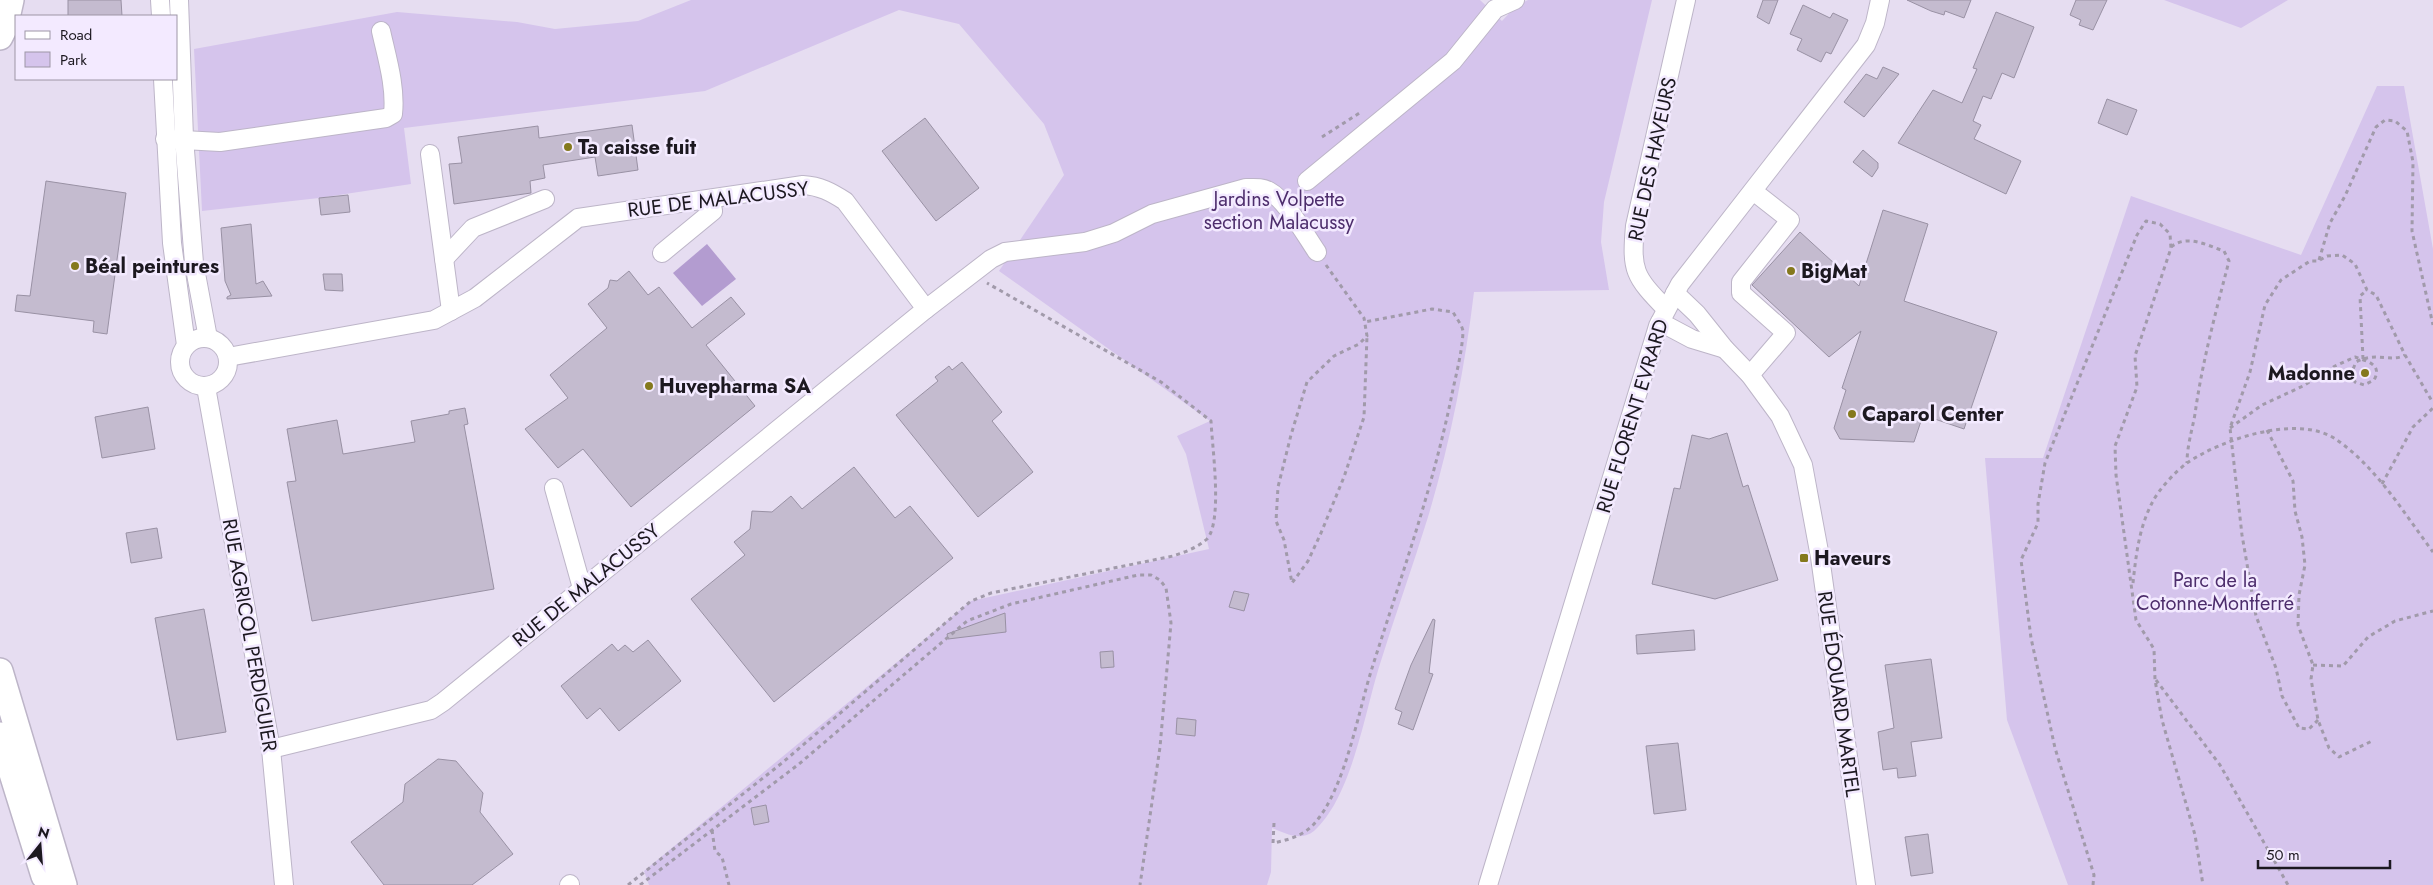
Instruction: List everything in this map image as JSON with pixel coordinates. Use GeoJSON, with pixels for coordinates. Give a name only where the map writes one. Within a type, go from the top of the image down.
{"type":"FeatureCollection","features":[{"type":"Feature","properties":{"kind":"highway"},"geometry":{"type":"LineString","coordinates":[[0,37],[5,27],[11,0]]}},
{"type":"Feature","properties":{"kind":"highway"},"geometry":{"type":"LineString","coordinates":[[0,671],[64,885]]}},
{"type":"Feature","properties":{"kind":"highway"},"geometry":{"type":"LineString","coordinates":[[0,735],[46,885]]}},
{"type":"Feature","properties":{"kind":"street"},"geometry":{"type":"LineString","coordinates":[[160,0],[161,15]]}},
{"type":"Feature","properties":{"kind":"street"},"geometry":{"type":"LineString","coordinates":[[178,0],[184,138],[194,263],[208,338]]}},
{"type":"Feature","properties":{"kind":"street"},"geometry":{"type":"LineString","coordinates":[[1307,181],[1453,61],[1495,9],[1514,0]]}},
{"type":"Feature","properties":{"kind":"street","name":"RUE DES HAVEURS"},"geometry":{"type":"LineString","coordinates":[[1663,315],[1643,286],[1632,259],[1635,226],[1686,0]]}},
{"type":"Feature","properties":{"kind":"street","name":"RUE FLORENT EVRARD"},"geometry":{"type":"LineString","coordinates":[[1488,885],[1663,315],[1675,293],[1866,45],[1875,24],[1880,0]]}},
{"type":"Feature","properties":{"kind":"street"},"geometry":{"type":"LineString","coordinates":[[165,139],[184,138],[220,142],[386,118],[393,114],[394,105],[393,90],[381,31]]}},
{"type":"Feature","properties":{"kind":"street"},"geometry":{"type":"LineString","coordinates":[[163,80],[172,243],[186,345],[179,359],[182,374],[192,384],[206,387],[219,382],[227,371],[228,357],[222,346],[208,338],[196,340],[186,345]]}},
{"type":"Feature","properties":{"kind":"street"},"geometry":{"type":"LineString","coordinates":[[430,154],[451,311]]}},
{"type":"Feature","properties":{"kind":"street","name":"RUE DE MALACUSSY"},"geometry":{"type":"LineString","coordinates":[[228,357],[434,320],[475,298],[578,218],[803,185],[815,186],[831,192],[845,201],[926,308],[431,710],[272,749]]}},
{"type":"Feature","properties":{"kind":"street"},"geometry":{"type":"LineString","coordinates":[[926,308],[1005,252],[1085,242],[1114,232],[1152,214],[1246,188],[1260,188],[1270,192],[1280,200],[1317,252]]}},
{"type":"Feature","properties":{"kind":"street"},"geometry":{"type":"LineString","coordinates":[[1750,375],[1786,333],[1741,293],[1741,282],[1790,220],[1754,190]]}},
{"type":"Feature","properties":{"kind":"street"},"geometry":{"type":"LineString","coordinates":[[444,259],[472,228],[545,199]]}},
{"type":"Feature","properties":{"kind":"street"},"geometry":{"type":"LineString","coordinates":[[662,253],[713,211],[711,199]]}},
{"type":"Feature","properties":{"kind":"street","name":"RUE ÉDOUARD MARTEL"},"geometry":{"type":"LineString","coordinates":[[1675,293],[1750,375],[1780,416],[1802,465],[1810,494],[1866,885]]}},
{"type":"Feature","properties":{"kind":"street","name":"RUE ÉDOUARD MARTEL"},"geometry":{"type":"LineString","coordinates":[[1663,315],[1692,339],[1725,349]]}},
{"type":"Feature","properties":{"kind":"street","name":"RUE AGRICOL PERDIGUIER"},"geometry":{"type":"LineString","coordinates":[[206,387],[272,749],[284,885]]}},
{"type":"Feature","properties":{"kind":"street"},"geometry":{"type":"LineString","coordinates":[[554,488],[582,588]]}},
{"type":"Feature","properties":{"kind":"path"},"geometry":{"type":"LineString","coordinates":[[2318,261],[2330,224],[2345,196],[2376,127],[2385,120],[2395,121],[2407,131],[2412,154],[2412,231],[2433,325]]}},
{"type":"Feature","properties":{"kind":"path"},"geometry":{"type":"LineString","coordinates":[[2094,885],[2094,875],[2055,748],[2031,638],[2021,560],[2038,523],[2038,504],[2045,463],[2137,235],[2146,220],[2160,224],[2170,234],[2170,248],[2135,356],[2137,387],[2114,446],[2122,529],[2136,620],[2154,649],[2155,680],[2162,720],[2194,835],[2203,885]]}},
{"type":"Feature","properties":{"kind":"path"},"geometry":{"type":"LineString","coordinates":[[2170,248],[2177,242],[2187,239],[2224,251],[2229,261],[2198,386],[2187,450],[2187,463]]}},
{"type":"Feature","properties":{"kind":"path"},"geometry":{"type":"LineString","coordinates":[[1317,252],[1365,322],[1367,336],[1364,417],[1344,477],[1322,533],[1308,561],[1292,583],[1284,540],[1276,521],[1278,487],[1307,382],[1334,356],[1359,344],[1367,336]]}},
{"type":"Feature","properties":{"kind":"path"},"geometry":{"type":"LineString","coordinates":[[2318,720],[2309,730],[2299,728],[2282,696],[2276,668],[2256,616],[2242,535],[2230,428],[2250,372],[2265,305],[2281,280],[2310,261],[2318,261],[2327,256],[2342,255],[2355,264],[2368,290],[2376,295],[2405,355],[2433,403]]}},
{"type":"Feature","properties":{"kind":"path"},"geometry":{"type":"LineString","coordinates":[[628,885],[782,764],[971,600],[991,593],[1173,556],[1193,549],[1208,538],[1216,510],[1211,421],[1161,382],[972,274]]}},
{"type":"Feature","properties":{"kind":"path"},"geometry":{"type":"LineString","coordinates":[[2363,360],[2360,296],[2368,290]]}},
{"type":"Feature","properties":{"kind":"path"},"geometry":{"type":"LineString","coordinates":[[1274,823],[1273,843],[1295,838],[1314,824],[1332,795],[1344,767],[1439,450],[1461,349],[1463,330],[1453,312],[1432,309],[1365,322]]}},
{"type":"Feature","properties":{"kind":"path"},"geometry":{"type":"LineString","coordinates":[[2230,428],[2262,405],[2303,386],[2355,356],[2363,360],[2374,365],[2377,371],[2374,380],[2364,386],[2355,382],[2351,374],[2353,366],[2363,360],[2369,356],[2399,358],[2405,355]]}},
{"type":"Feature","properties":{"kind":"path"},"geometry":{"type":"LineString","coordinates":[[2382,484],[2413,427],[2433,408]]}},
{"type":"Feature","properties":{"kind":"path"},"geometry":{"type":"LineString","coordinates":[[2132,586],[2138,540],[2152,502],[2187,463],[2232,441],[2267,430],[2310,429],[2336,439],[2364,462],[2433,552]]}},
{"type":"Feature","properties":{"kind":"path"},"geometry":{"type":"LineString","coordinates":[[2267,430],[2293,481],[2295,511],[2302,538],[2305,564],[2299,595],[2298,625],[2313,665],[2311,680],[2318,720],[2329,748],[2339,757],[2372,741]]}},
{"type":"Feature","properties":{"kind":"path"},"geometry":{"type":"LineString","coordinates":[[640,885],[799,764],[967,621],[1011,604],[1138,575],[1151,575],[1160,580],[1166,588],[1170,623],[1160,747],[1140,885]]}},
{"type":"Feature","properties":{"kind":"path"},"geometry":{"type":"LineString","coordinates":[[2313,665],[2343,666],[2368,637],[2388,624],[2395,620],[2433,611]]}},
{"type":"Feature","properties":{"kind":"path"},"geometry":{"type":"LineString","coordinates":[[2155,680],[2220,765],[2288,885]]}},
{"type":"Feature","properties":{"kind":"path"},"geometry":{"type":"LineString","coordinates":[[712,830],[715,851],[722,857],[729,885]]}},
{"type":"Feature","properties":{"kind":"green space","name":"Jardins Volpette section Malacussy"},"geometry":{"type":"Polygon","coordinates":[[[691,0],[1480,0],[1502,21],[1516,6],[1528,0],[1652,0],[1604,202],[1601,242],[1609,290],[1474,292],[1461,377],[1443,462],[1428,517],[1380,664],[1363,729],[1348,776],[1327,816],[1314,831],[1298,836],[1272,828],[1271,872],[1267,885],[649,885],[644,871],[971,601],[1209,549],[1186,454],[1177,436],[1210,421],[999,271],[1064,175],[1044,124],[959,24],[899,10],[705,91],[404,128],[411,184],[319,198],[202,211],[194,49],[397,12],[517,22],[555,29],[638,21],[691,0]]]}},
{"type":"Feature","properties":{"kind":"green space"},"geometry":{"type":"Polygon","coordinates":[[[2164,0],[2288,0],[2241,28],[2164,0]]]}},
{"type":"Feature","properties":{"kind":"green space","name":"Parc de la Cotonne-Montferré"},"geometry":{"type":"Polygon","coordinates":[[[2377,86],[2404,86],[2433,249],[2433,885],[2068,885],[2007,720],[1985,458],[2043,458],[2131,196],[2301,255],[2377,86]]]}},
{"type":"Feature","properties":{"kind":"shaded area"},"geometry":{"type":"Polygon","coordinates":[[[707,244],[736,279],[702,306],[673,273],[707,244]]]}},
{"type":"Feature","properties":{"kind":"building"},"geometry":{"type":"Polygon","coordinates":[[[68,0],[121,0],[122,15],[68,15],[68,0]]]}},
{"type":"Feature","properties":{"kind":"building"},"geometry":{"type":"Polygon","coordinates":[[[1763,0],[1778,0],[1769,24],[1757,17],[1763,0]]]}},
{"type":"Feature","properties":{"kind":"building"},"geometry":{"type":"Polygon","coordinates":[[[1907,0],[1971,0],[1964,18],[1945,11],[1944,15],[1931,11],[1907,0]]]}},
{"type":"Feature","properties":{"kind":"building"},"geometry":{"type":"Polygon","coordinates":[[[2076,0],[2107,0],[2093,30],[2079,25],[2081,20],[2070,15],[2076,0]]]}},
{"type":"Feature","properties":{"kind":"building"},"geometry":{"type":"Polygon","coordinates":[[[1803,5],[1830,18],[1833,13],[1848,20],[1831,54],[1826,52],[1821,62],[1797,50],[1802,39],[1790,34],[1803,5]]]}},
{"type":"Feature","properties":{"kind":"building"},"geometry":{"type":"Polygon","coordinates":[[[1996,12],[2034,27],[2014,78],[2002,73],[1991,99],[1983,96],[1973,121],[1981,125],[1974,139],[2021,161],[2006,194],[1898,143],[1933,90],[1962,103],[1977,69],[1973,68],[1996,12]]]}},
{"type":"Feature","properties":{"kind":"building"},"geometry":{"type":"Polygon","coordinates":[[[1883,67],[1899,74],[1864,117],[1844,102],[1866,74],[1877,79],[1883,67]]]}},
{"type":"Feature","properties":{"kind":"building"},"geometry":{"type":"Polygon","coordinates":[[[2107,99],[2137,110],[2127,135],[2098,123],[2107,99]]]}},
{"type":"Feature","properties":{"kind":"building"},"geometry":{"type":"Polygon","coordinates":[[[925,118],[979,188],[936,221],[882,151],[925,118]]]}},
{"type":"Feature","properties":{"kind":"building"},"geometry":{"type":"Polygon","coordinates":[[[632,125],[638,170],[598,176],[595,157],[543,165],[545,178],[530,181],[531,193],[454,204],[449,164],[462,163],[458,137],[538,126],[539,138],[632,125]]]}},
{"type":"Feature","properties":{"kind":"building"},"geometry":{"type":"Polygon","coordinates":[[[1863,150],[1878,163],[1878,168],[1872,177],[1853,162],[1863,150]]]}},
{"type":"Feature","properties":{"kind":"building","name":"Béal peintures"},"geometry":{"type":"Polygon","coordinates":[[[46,181],[126,193],[107,334],[93,332],[94,321],[15,311],[17,295],[30,296],[46,181]]]}},
{"type":"Feature","properties":{"kind":"building"},"geometry":{"type":"Polygon","coordinates":[[[348,195],[350,212],[321,215],[319,198],[348,195]]]}},
{"type":"Feature","properties":{"kind":"building"},"geometry":{"type":"Polygon","coordinates":[[[1883,210],[1928,224],[1904,301],[1997,332],[1964,429],[1923,415],[1914,442],[1840,439],[1834,428],[1846,390],[1842,388],[1861,331],[1829,357],[1752,285],[1800,232],[1859,286],[1883,210]]]}},
{"type":"Feature","properties":{"kind":"building"},"geometry":{"type":"Polygon","coordinates":[[[251,224],[256,284],[263,281],[272,296],[227,299],[231,295],[225,281],[221,228],[251,224]]]}},
{"type":"Feature","properties":{"kind":"building","name":"Huvepharma SA"},"geometry":{"type":"Polygon","coordinates":[[[629,271],[648,295],[659,287],[692,328],[731,297],[745,314],[706,345],[755,406],[631,507],[583,449],[558,468],[525,429],[568,398],[550,375],[607,328],[588,304],[608,288],[610,280],[617,281],[629,271]]]}},
{"type":"Feature","properties":{"kind":"building"},"geometry":{"type":"Polygon","coordinates":[[[323,274],[342,274],[343,291],[325,290],[323,274]]]}},
{"type":"Feature","properties":{"kind":"building"},"geometry":{"type":"Polygon","coordinates":[[[962,362],[1002,412],[992,421],[1033,472],[978,517],[896,415],[938,381],[935,377],[949,366],[952,370],[962,362]]]}},
{"type":"Feature","properties":{"kind":"building"},"geometry":{"type":"Polygon","coordinates":[[[148,407],[155,449],[102,458],[95,417],[148,407]]]}},
{"type":"Feature","properties":{"kind":"building"},"geometry":{"type":"Polygon","coordinates":[[[465,408],[468,424],[464,425],[494,589],[312,621],[287,482],[296,481],[287,429],[337,420],[343,454],[415,442],[411,421],[449,414],[449,411],[465,408]]]}},
{"type":"Feature","properties":{"kind":"building"},"geometry":{"type":"Polygon","coordinates":[[[1727,433],[1743,487],[1748,485],[1778,580],[1715,599],[1652,584],[1674,488],[1680,489],[1692,435],[1709,439],[1727,433]]]}},
{"type":"Feature","properties":{"kind":"building"},"geometry":{"type":"Polygon","coordinates":[[[854,467],[895,518],[910,506],[953,558],[774,702],[691,599],[745,555],[734,542],[750,529],[752,511],[772,512],[791,496],[802,509],[854,467]]]}},
{"type":"Feature","properties":{"kind":"building"},"geometry":{"type":"Polygon","coordinates":[[[157,528],[162,558],[131,563],[126,533],[157,528]]]}},
{"type":"Feature","properties":{"kind":"building"},"geometry":{"type":"Polygon","coordinates":[[[1234,591],[1249,594],[1244,611],[1229,607],[1234,591]]]}},
{"type":"Feature","properties":{"kind":"building"},"geometry":{"type":"Polygon","coordinates":[[[204,609],[226,732],[177,740],[155,618],[204,609]]]}},
{"type":"Feature","properties":{"kind":"building"},"geometry":{"type":"Polygon","coordinates":[[[1005,613],[1006,632],[948,639],[947,634],[1005,613]]]}},
{"type":"Feature","properties":{"kind":"building"},"geometry":{"type":"Polygon","coordinates":[[[1433,619],[1435,620],[1429,673],[1433,674],[1413,730],[1398,724],[1402,712],[1395,709],[1411,665],[1433,619]]]}},
{"type":"Feature","properties":{"kind":"building"},"geometry":{"type":"Polygon","coordinates":[[[1694,630],[1695,650],[1637,654],[1636,635],[1694,630]]]}},
{"type":"Feature","properties":{"kind":"building"},"geometry":{"type":"Polygon","coordinates":[[[648,640],[681,681],[619,731],[600,708],[587,719],[561,686],[612,644],[618,651],[625,645],[633,652],[648,640]]]}},
{"type":"Feature","properties":{"kind":"building"},"geometry":{"type":"Polygon","coordinates":[[[1113,651],[1114,667],[1101,668],[1100,652],[1113,651]]]}},
{"type":"Feature","properties":{"kind":"building"},"geometry":{"type":"Polygon","coordinates":[[[1931,659],[1942,738],[1911,742],[1916,776],[1898,778],[1897,768],[1883,770],[1878,732],[1894,728],[1885,665],[1931,659]]]}},
{"type":"Feature","properties":{"kind":"building"},"geometry":{"type":"Polygon","coordinates":[[[1177,718],[1196,720],[1195,736],[1176,734],[1177,718]]]}},
{"type":"Feature","properties":{"kind":"building"},"geometry":{"type":"Polygon","coordinates":[[[1678,743],[1686,810],[1654,814],[1646,746],[1678,743]]]}},
{"type":"Feature","properties":{"kind":"building"},"geometry":{"type":"Polygon","coordinates":[[[438,759],[456,761],[483,793],[480,812],[513,854],[472,885],[384,885],[351,842],[403,802],[405,784],[438,759]]]}},
{"type":"Feature","properties":{"kind":"building"},"geometry":{"type":"Polygon","coordinates":[[[766,805],[769,822],[754,825],[751,808],[766,805]]]}},
{"type":"Feature","properties":{"kind":"building"},"geometry":{"type":"Polygon","coordinates":[[[1928,834],[1933,873],[1911,876],[1905,837],[1928,834]]]}},
{"type":"Feature","properties":{"kind":"place","name":"Ta caisse fuit"},"geometry":{"type":"Point","coordinates":[568,147]}},
{"type":"Feature","properties":{"kind":"place","name":"Béal peintures"},"geometry":{"type":"Point","coordinates":[75,266]}},
{"type":"Feature","properties":{"kind":"place","name":"BigMat"},"geometry":{"type":"Point","coordinates":[1791,271]}},
{"type":"Feature","properties":{"kind":"place","name":"Madonne"},"geometry":{"type":"Point","coordinates":[2365,373]}},
{"type":"Feature","properties":{"kind":"place","name":"Huvepharma SA"},"geometry":{"type":"Point","coordinates":[649,386]}},
{"type":"Feature","properties":{"kind":"place","name":"Caparol Center"},"geometry":{"type":"Point","coordinates":[1852,414]}},
{"type":"Feature","properties":{"kind":"place","name":"Haveurs"},"geometry":{"type":"Point","coordinates":[1804,558]}}]}
